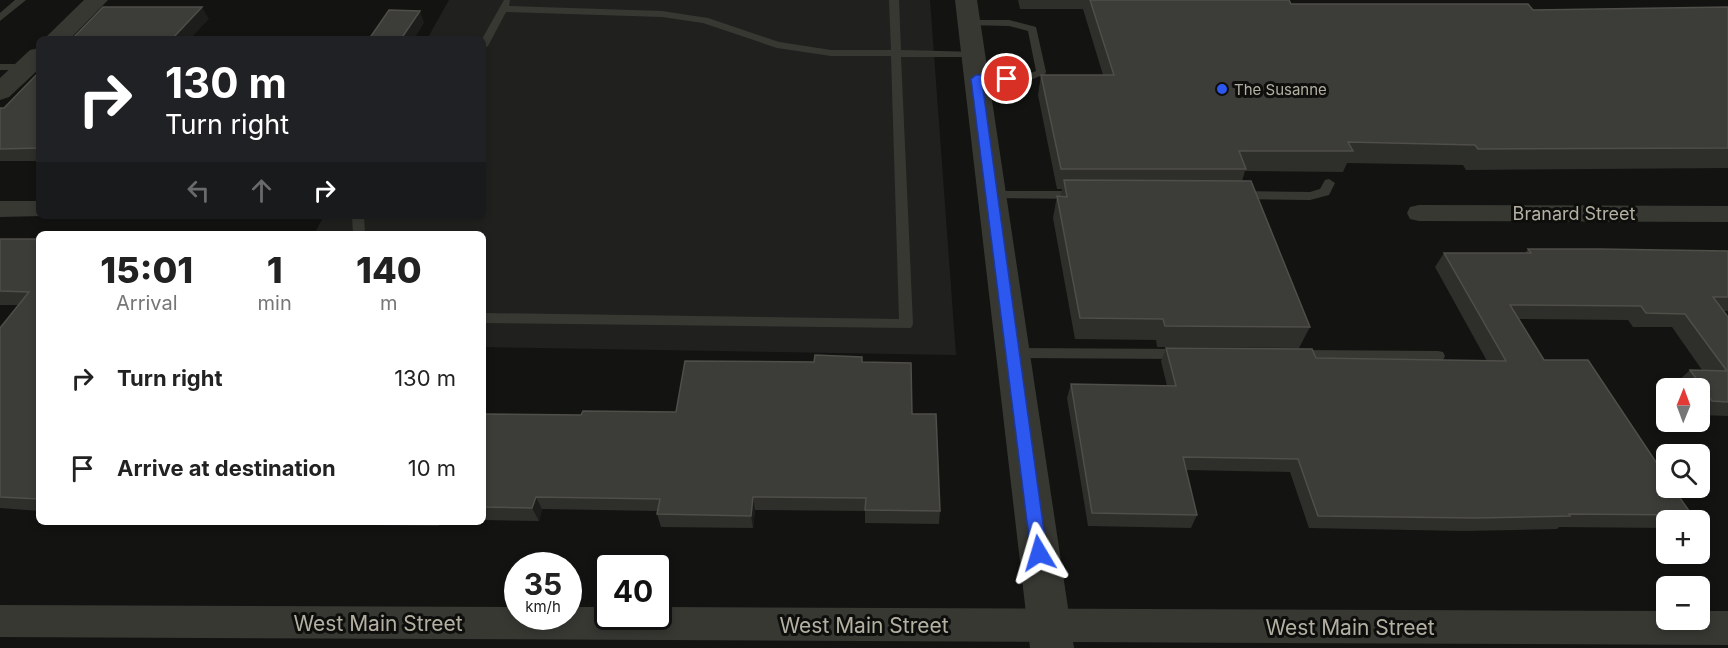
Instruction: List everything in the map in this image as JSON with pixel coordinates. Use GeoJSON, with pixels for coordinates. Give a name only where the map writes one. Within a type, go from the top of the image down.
{"type":"FeatureCollection","features":[{"type":"Feature","properties":{"kind":"street"},"geometry":{"type":"LineString","coordinates":[[59,36],[97,0]]}},
{"type":"Feature","properties":{"kind":"street"},"geometry":{"type":"LineString","coordinates":[[971,39],[1051,637]]}},
{"type":"Feature","properties":{"kind":"street"},"geometry":{"type":"LineString","coordinates":[[0,92],[32,61]]}},
{"type":"Feature","properties":{"kind":"street"},"geometry":{"type":"LineString","coordinates":[[0,209],[36,209]]}},
{"type":"Feature","properties":{"kind":"street","name":"Branard Street"},"geometry":{"type":"LineString","coordinates":[[1419,213],[1728,214]]}},
{"type":"Feature","properties":{"kind":"street","name":"West Main Street"},"geometry":{"type":"LineString","coordinates":[[0,621],[1051,637],[1728,628]]}},
{"type":"Feature","properties":{"kind":"lane"},"geometry":{"type":"LineString","coordinates":[[0,18],[21,0]]}},
{"type":"Feature","properties":{"kind":"lane"},"geometry":{"type":"LineString","coordinates":[[486,318],[906,324],[894,0]]}},
{"type":"Feature","properties":{"kind":"lane"},"geometry":{"type":"LineString","coordinates":[[486,40],[505,4],[662,14],[705,20],[777,45],[831,53],[896,54],[971,39],[1009,23],[1033,28],[1041,72],[1028,78],[971,39]]}},
{"type":"Feature","properties":{"kind":"lane"},"geometry":{"type":"LineString","coordinates":[[0,67],[32,61]]}},
{"type":"Feature","properties":{"kind":"lane"},"geometry":{"type":"LineString","coordinates":[[1229,195],[1310,195],[1325,192],[1329,183]]}},
{"type":"Feature","properties":{"kind":"lane"},"geometry":{"type":"LineString","coordinates":[[992,195],[1092,195]]}},
{"type":"Feature","properties":{"kind":"lane"},"geometry":{"type":"LineString","coordinates":[[1013,353],[1192,354]]}},
{"type":"Feature","properties":{"kind":"lane"},"geometry":{"type":"LineString","coordinates":[[1286,355],[1437,356]]}},
{"type":"Feature","properties":{"kind":"shaded area"},"geometry":{"type":"Polygon","coordinates":[[[449,0],[930,0],[956,355],[486,347],[486,231],[316,231],[322,219],[486,219],[486,36],[429,36],[449,0]]]}},
{"type":"Feature","properties":{"kind":"building"},"geometry":{"type":"Polygon","coordinates":[[[1090,0],[1289,0],[1291,4],[1528,4],[1533,10],[1728,7],[1728,148],[1478,149],[1475,145],[1348,142],[1353,151],[1239,151],[1246,169],[1061,169],[1041,75],[1114,75],[1090,0]]]}},
{"type":"Feature","properties":{"kind":"building"},"geometry":{"type":"Polygon","coordinates":[[[103,7],[202,7],[175,36],[75,36],[103,7]]]}},
{"type":"Feature","properties":{"kind":"building"},"geometry":{"type":"Polygon","coordinates":[[[389,10],[420,11],[403,36],[371,36],[389,10]]]}},
{"type":"Feature","properties":{"kind":"building"},"geometry":{"type":"Polygon","coordinates":[[[36,75],[36,148],[0,149],[0,108],[4,108],[36,75]]]}},
{"type":"Feature","properties":{"kind":"building"},"geometry":{"type":"Polygon","coordinates":[[[1064,180],[1251,181],[1310,327],[1165,326],[1163,319],[1080,318],[1057,196],[1067,197],[1064,180]]]}},
{"type":"Feature","properties":{"kind":"building"},"geometry":{"type":"Polygon","coordinates":[[[0,239],[36,239],[36,499],[0,497],[0,328],[29,292],[0,291],[0,239]]]}},
{"type":"Feature","properties":{"kind":"building"},"geometry":{"type":"Polygon","coordinates":[[[1528,249],[1728,251],[1728,297],[1713,297],[1728,317],[1728,402],[1712,401],[1710,378],[1696,378],[1690,370],[1727,371],[1685,314],[1646,313],[1641,306],[1510,305],[1544,360],[1588,360],[1656,462],[1656,498],[1680,498],[1688,510],[1656,510],[1656,515],[1569,514],[1570,516],[1476,518],[1318,516],[1298,459],[1183,457],[1197,515],[1092,513],[1071,384],[1176,386],[1166,348],[1312,349],[1316,358],[1506,361],[1444,253],[1531,253],[1528,249]]]}},
{"type":"Feature","properties":{"kind":"building"},"geometry":{"type":"Polygon","coordinates":[[[815,355],[862,357],[862,362],[911,363],[912,414],[936,414],[940,511],[865,510],[866,498],[753,497],[751,516],[657,514],[660,499],[536,497],[532,508],[486,507],[486,414],[581,415],[583,411],[676,412],[685,361],[814,362],[815,355]]]}},
{"type":"Feature","properties":{"kind":"place","name":"The Susanne"},"geometry":{"type":"Point","coordinates":[1222,89]}},
{"type":"Feature","properties":{"kind":"route"},"geometry":{"type":"LineString","coordinates":[[1007,79],[976,79],[1039,553]]}}]}
